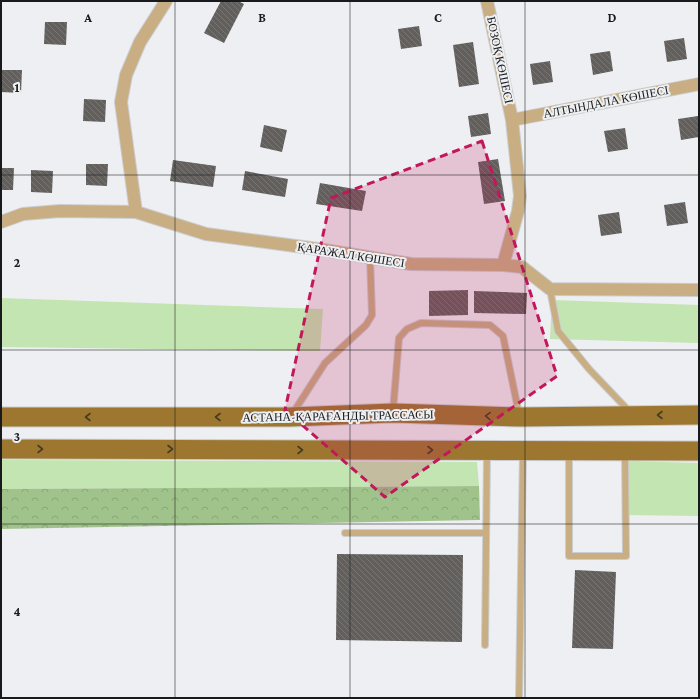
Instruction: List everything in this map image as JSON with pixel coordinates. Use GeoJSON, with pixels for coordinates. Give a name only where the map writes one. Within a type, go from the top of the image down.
{"type":"FeatureCollection","features":[{"type":"Feature","properties":{"kind":"main road","name":"АСТАНА-ҚАРАҒАНДЫ ТРАССАСЫ"},"geometry":{"type":"LineString","coordinates":[[1,417],[290,417],[393,412],[520,417],[699,415]]}},
{"type":"Feature","properties":{"kind":"main road"},"geometry":{"type":"LineString","coordinates":[[1,449],[699,451]]}},
{"type":"Feature","properties":{"kind":"street"},"geometry":{"type":"LineString","coordinates":[[136,212],[121,102],[126,75],[140,42],[166,1]]}},
{"type":"Feature","properties":{"kind":"street","name":"БОЗОҚ КӨШЕСІ"},"geometry":{"type":"LineString","coordinates":[[487,1],[512,120],[520,196],[518,211],[503,265]]}},
{"type":"Feature","properties":{"kind":"street","name":"АЛТЫНДАЛА КӨШЕСІ"},"geometry":{"type":"LineString","coordinates":[[512,120],[699,84]]}},
{"type":"Feature","properties":{"kind":"street","name":"ҚАРАЖАЛ КӨШЕСІ"},"geometry":{"type":"LineString","coordinates":[[1,222],[23,214],[60,211],[136,212],[206,234],[318,249],[411,264],[503,265],[522,267],[550,289]]}},
{"type":"Feature","properties":{"kind":"street"},"geometry":{"type":"LineString","coordinates":[[550,289],[699,290]]}},
{"type":"Feature","properties":{"kind":"lane"},"geometry":{"type":"LineString","coordinates":[[290,417],[325,363],[366,325],[372,315],[370,257]]}},
{"type":"Feature","properties":{"kind":"lane"},"geometry":{"type":"LineString","coordinates":[[550,289],[558,332],[589,369],[633,415]]}},
{"type":"Feature","properties":{"kind":"lane"},"geometry":{"type":"LineString","coordinates":[[393,412],[399,338],[407,329],[421,323],[490,325],[503,336],[520,417]]}},
{"type":"Feature","properties":{"kind":"lane"},"geometry":{"type":"LineString","coordinates":[[485,645],[487,451]]}},
{"type":"Feature","properties":{"kind":"lane"},"geometry":{"type":"LineString","coordinates":[[519,698],[523,451]]}},
{"type":"Feature","properties":{"kind":"lane"},"geometry":{"type":"LineString","coordinates":[[569,451],[569,556],[626,556],[625,451]]}},
{"type":"Feature","properties":{"kind":"lane"},"geometry":{"type":"LineString","coordinates":[[345,533],[486,533]]}},
{"type":"Feature","properties":{"kind":"highlighted area"},"geometry":{"type":"Polygon","coordinates":[[[482,141],[557,376],[385,497],[285,410],[331,198],[482,141]]]}},
{"type":"Feature","properties":{"kind":"green space"},"geometry":{"type":"Polygon","coordinates":[[[1,298],[323,309],[320,351],[1,347],[1,298]]]}},
{"type":"Feature","properties":{"kind":"green space"},"geometry":{"type":"Polygon","coordinates":[[[552,300],[699,305],[699,343],[550,339],[552,300]]]}},
{"type":"Feature","properties":{"kind":"green space"},"geometry":{"type":"Polygon","coordinates":[[[1,460],[477,462],[479,486],[1,489],[1,460]]]}},
{"type":"Feature","properties":{"kind":"green space"},"geometry":{"type":"Polygon","coordinates":[[[625,461],[699,463],[699,516],[625,515],[625,461]]]}},
{"type":"Feature","properties":{"kind":"green space"},"geometry":{"type":"Polygon","coordinates":[[[479,486],[480,520],[1,529],[1,489],[479,486]]]}},
{"type":"Feature","properties":{"kind":"building"},"geometry":{"type":"Polygon","coordinates":[[[221,1],[238,1],[244,4],[224,43],[204,33],[221,1]]]}},
{"type":"Feature","properties":{"kind":"building"},"geometry":{"type":"Polygon","coordinates":[[[45,22],[67,22],[66,45],[44,44],[45,22]]]}},
{"type":"Feature","properties":{"kind":"building"},"geometry":{"type":"Polygon","coordinates":[[[419,26],[422,46],[401,49],[398,29],[419,26]]]}},
{"type":"Feature","properties":{"kind":"building"},"geometry":{"type":"Polygon","coordinates":[[[684,38],[687,59],[667,62],[664,41],[684,38]]]}},
{"type":"Feature","properties":{"kind":"building"},"geometry":{"type":"Polygon","coordinates":[[[473,42],[479,84],[459,87],[453,45],[473,42]]]}},
{"type":"Feature","properties":{"kind":"building"},"geometry":{"type":"Polygon","coordinates":[[[610,51],[613,71],[593,75],[590,54],[610,51]]]}},
{"type":"Feature","properties":{"kind":"building"},"geometry":{"type":"Polygon","coordinates":[[[550,61],[553,82],[533,85],[530,64],[550,61]]]}},
{"type":"Feature","properties":{"kind":"building"},"geometry":{"type":"Polygon","coordinates":[[[1,70],[22,70],[21,93],[1,92],[1,70]]]}},
{"type":"Feature","properties":{"kind":"building"},"geometry":{"type":"Polygon","coordinates":[[[84,99],[106,100],[105,122],[83,121],[84,99]]]}},
{"type":"Feature","properties":{"kind":"building"},"geometry":{"type":"Polygon","coordinates":[[[488,113],[491,134],[471,137],[468,116],[488,113]]]}},
{"type":"Feature","properties":{"kind":"building"},"geometry":{"type":"Polygon","coordinates":[[[698,116],[699,137],[681,140],[678,119],[698,116]]]}},
{"type":"Feature","properties":{"kind":"building"},"geometry":{"type":"Polygon","coordinates":[[[264,125],[287,130],[282,152],[260,147],[264,125]]]}},
{"type":"Feature","properties":{"kind":"building"},"geometry":{"type":"Polygon","coordinates":[[[625,128],[628,149],[608,152],[604,131],[625,128]]]}},
{"type":"Feature","properties":{"kind":"building"},"geometry":{"type":"Polygon","coordinates":[[[498,159],[505,201],[484,204],[478,162],[498,159]]]}},
{"type":"Feature","properties":{"kind":"building"},"geometry":{"type":"Polygon","coordinates":[[[173,160],[216,166],[213,187],[170,181],[173,160]]]}},
{"type":"Feature","properties":{"kind":"building"},"geometry":{"type":"Polygon","coordinates":[[[86,164],[108,164],[107,186],[86,185],[86,164]]]}},
{"type":"Feature","properties":{"kind":"building"},"geometry":{"type":"Polygon","coordinates":[[[1,168],[14,168],[13,190],[1,190],[1,168]]]}},
{"type":"Feature","properties":{"kind":"building"},"geometry":{"type":"Polygon","coordinates":[[[31,170],[53,171],[52,193],[31,192],[31,170]]]}},
{"type":"Feature","properties":{"kind":"building"},"geometry":{"type":"Polygon","coordinates":[[[245,171],[288,179],[285,197],[242,190],[245,171]]]}},
{"type":"Feature","properties":{"kind":"building"},"geometry":{"type":"Polygon","coordinates":[[[320,183],[366,191],[362,211],[316,204],[320,183]]]}},
{"type":"Feature","properties":{"kind":"building"},"geometry":{"type":"Polygon","coordinates":[[[685,202],[688,223],[667,226],[664,205],[685,202]]]}},
{"type":"Feature","properties":{"kind":"building"},"geometry":{"type":"Polygon","coordinates":[[[619,212],[622,233],[601,236],[598,215],[619,212]]]}},
{"type":"Feature","properties":{"kind":"building"},"geometry":{"type":"Polygon","coordinates":[[[468,290],[468,315],[429,316],[429,291],[468,290]]]}},
{"type":"Feature","properties":{"kind":"building"},"geometry":{"type":"Polygon","coordinates":[[[474,291],[527,293],[526,314],[474,313],[474,291]]]}},
{"type":"Feature","properties":{"kind":"building"},"geometry":{"type":"Polygon","coordinates":[[[337,554],[463,555],[462,642],[336,640],[337,554]]]}},
{"type":"Feature","properties":{"kind":"building"},"geometry":{"type":"Polygon","coordinates":[[[575,570],[616,572],[613,649],[572,648],[575,570]]]}}]}
